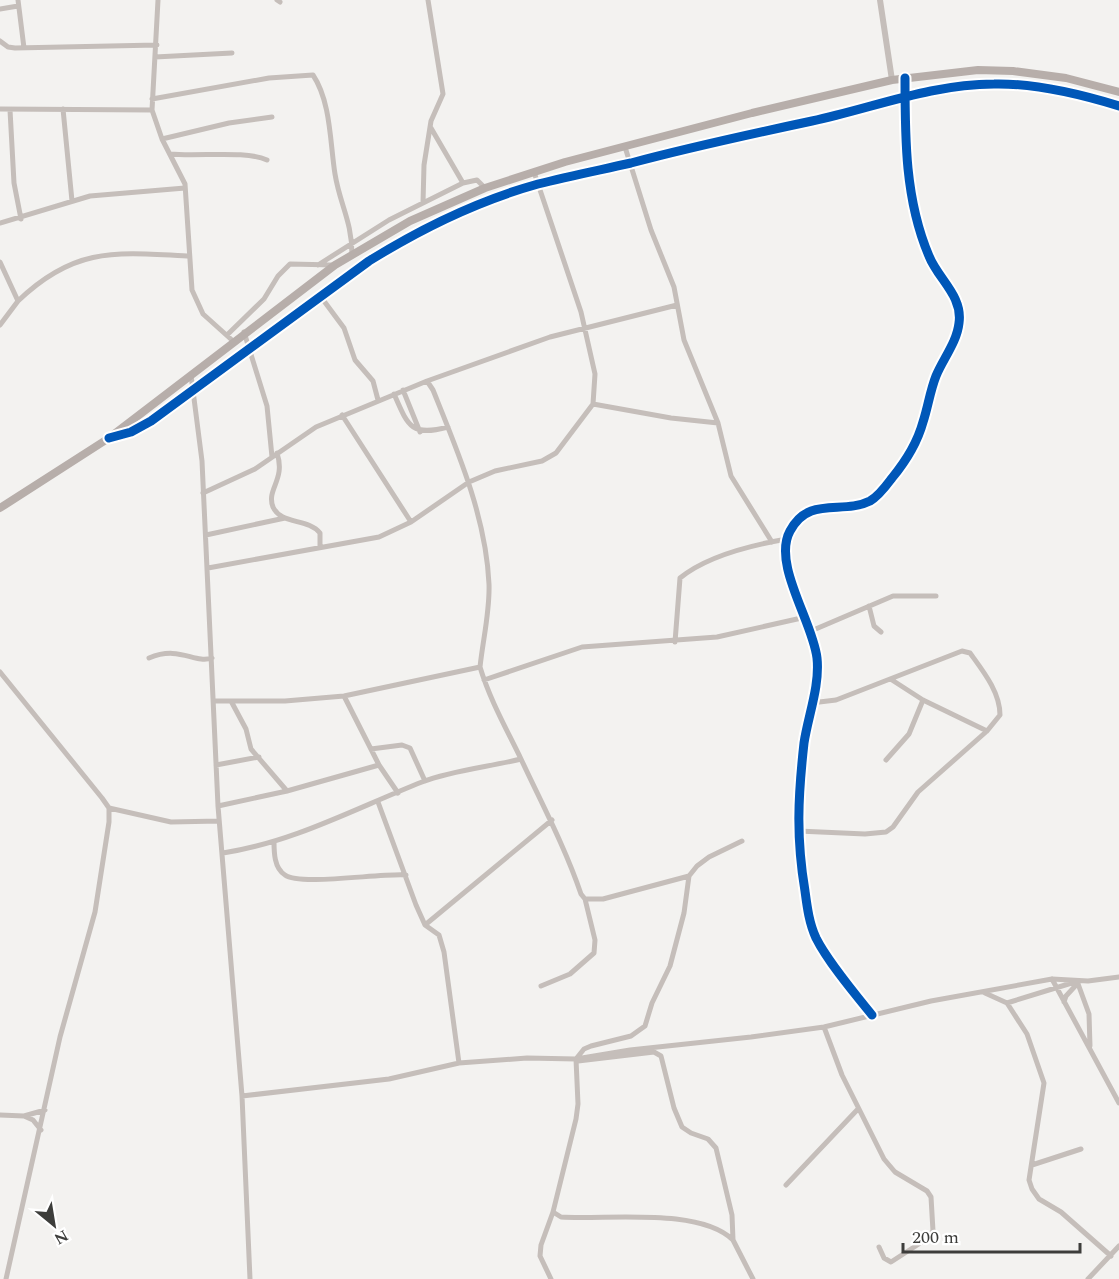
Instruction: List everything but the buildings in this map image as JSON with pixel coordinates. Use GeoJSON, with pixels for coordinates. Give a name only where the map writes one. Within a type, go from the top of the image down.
{"type":"FeatureCollection","features":[{"type":"Feature","properties":{"kind":"highway"},"geometry":{"type":"LineString","coordinates":[[0,508],[109,438],[191,375],[230,338],[244,332],[335,266],[410,221],[485,188],[534,172],[752,113],[905,78],[978,70],[1013,71],[1066,78],[1119,92]]}},
{"type":"Feature","properties":{"kind":"street"},"geometry":{"type":"LineString","coordinates":[[0,9],[25,0]]}},
{"type":"Feature","properties":{"kind":"street"},"geometry":{"type":"LineString","coordinates":[[158,0],[152,110],[162,139],[185,188],[187,256],[192,290],[197,305],[230,338],[264,299],[278,276],[290,264],[335,266]]}},
{"type":"Feature","properties":{"kind":"street"},"geometry":{"type":"LineString","coordinates":[[423,203],[424,165],[430,127],[443,94],[428,0]]}},
{"type":"Feature","properties":{"kind":"street"},"geometry":{"type":"LineString","coordinates":[[880,0],[892,80]]}},
{"type":"Feature","properties":{"kind":"street"},"geometry":{"type":"LineString","coordinates":[[18,2],[24,48]]}},
{"type":"Feature","properties":{"kind":"street"},"geometry":{"type":"LineString","coordinates":[[0,41],[8,47],[24,48],[157,45]]}},
{"type":"Feature","properties":{"kind":"street"},"geometry":{"type":"LineString","coordinates":[[155,57],[232,53]]}},
{"type":"Feature","properties":{"kind":"street"},"geometry":{"type":"LineString","coordinates":[[152,99],[269,78],[313,75],[325,109],[335,176],[351,224],[352,255]]}},
{"type":"Feature","properties":{"kind":"street"},"geometry":{"type":"LineString","coordinates":[[872,1015],[815,936],[807,901],[798,831],[798,792],[818,668],[811,631],[786,562],[786,539],[795,523],[804,515],[830,506],[850,506],[869,501],[890,481],[910,453],[918,437],[932,386],[959,326],[958,305],[953,293],[930,259],[922,237],[906,161],[905,78]]}},
{"type":"Feature","properties":{"kind":"street"},"geometry":{"type":"LineString","coordinates":[[109,438],[131,432],[151,421],[369,261],[444,218],[538,184],[709,142],[815,120],[905,96],[965,85],[996,83],[1068,93],[1119,106]]}},
{"type":"Feature","properties":{"kind":"street"},"geometry":{"type":"LineString","coordinates":[[0,109],[104,109],[122,112],[152,110]]}},
{"type":"Feature","properties":{"kind":"street"},"geometry":{"type":"LineString","coordinates":[[63,109],[72,201]]}},
{"type":"Feature","properties":{"kind":"street"},"geometry":{"type":"LineString","coordinates":[[10,110],[14,183],[21,219]]}},
{"type":"Feature","properties":{"kind":"street"},"geometry":{"type":"LineString","coordinates":[[162,139],[229,123],[272,117]]}},
{"type":"Feature","properties":{"kind":"street"},"geometry":{"type":"LineString","coordinates":[[430,127],[463,183]]}},
{"type":"Feature","properties":{"kind":"street"},"geometry":{"type":"LineString","coordinates":[[625,147],[651,230],[674,287],[684,340],[718,423],[731,476],[772,542]]}},
{"type":"Feature","properties":{"kind":"street"},"geometry":{"type":"LineString","coordinates":[[170,154],[204,157],[254,154],[267,160]]}},
{"type":"Feature","properties":{"kind":"street"},"geometry":{"type":"LineString","coordinates":[[208,568],[364,541],[411,522],[469,482],[495,471],[549,459],[556,453],[593,404],[595,374],[585,326],[534,172]]}},
{"type":"Feature","properties":{"kind":"street"},"geometry":{"type":"LineString","coordinates":[[318,264],[423,203],[463,183],[477,180],[485,188]]}},
{"type":"Feature","properties":{"kind":"street"},"geometry":{"type":"LineString","coordinates":[[0,223],[21,219],[90,196],[185,188]]}},
{"type":"Feature","properties":{"kind":"street"},"geometry":{"type":"LineString","coordinates":[[0,325],[18,301],[40,280],[74,262],[97,255],[128,253],[187,256]]}},
{"type":"Feature","properties":{"kind":"street"},"geometry":{"type":"LineString","coordinates":[[0,262],[18,301]]}},
{"type":"Feature","properties":{"kind":"street"},"geometry":{"type":"LineString","coordinates":[[321,297],[344,328],[355,360],[373,381],[378,400]]}},
{"type":"Feature","properties":{"kind":"street"},"geometry":{"type":"LineString","coordinates":[[202,494],[237,479],[316,427],[403,390],[507,350],[585,326],[677,305]]}},
{"type":"Feature","properties":{"kind":"street"},"geometry":{"type":"LineString","coordinates":[[244,332],[267,405],[274,455],[281,474],[271,500],[277,513],[285,518],[301,521],[316,528],[320,533],[320,547]]}},
{"type":"Feature","properties":{"kind":"street"},"geometry":{"type":"LineString","coordinates":[[191,375],[200,433],[218,806],[230,976],[242,1095],[250,1279]]}},
{"type":"Feature","properties":{"kind":"street"},"geometry":{"type":"LineString","coordinates":[[427,381],[434,390],[469,482],[489,583],[480,666],[484,680],[552,820],[585,899],[595,940],[594,953],[570,974],[541,986]]}},
{"type":"Feature","properties":{"kind":"street"},"geometry":{"type":"LineString","coordinates":[[403,390],[420,432]]}},
{"type":"Feature","properties":{"kind":"street"},"geometry":{"type":"LineString","coordinates":[[394,394],[406,420],[420,432]]}},
{"type":"Feature","properties":{"kind":"street"},"geometry":{"type":"LineString","coordinates":[[593,404],[671,418],[718,423]]}},
{"type":"Feature","properties":{"kind":"street"},"geometry":{"type":"LineString","coordinates":[[342,415],[411,522]]}},
{"type":"Feature","properties":{"kind":"street"},"geometry":{"type":"LineString","coordinates":[[420,432],[448,427]]}},
{"type":"Feature","properties":{"kind":"street"},"geometry":{"type":"LineString","coordinates":[[206,535],[257,526],[285,518]]}},
{"type":"Feature","properties":{"kind":"street"},"geometry":{"type":"LineString","coordinates":[[675,642],[680,578],[699,566],[786,539]]}},
{"type":"Feature","properties":{"kind":"street"},"geometry":{"type":"LineString","coordinates":[[811,631],[894,596],[936,596]]}},
{"type":"Feature","properties":{"kind":"street"},"geometry":{"type":"LineString","coordinates":[[869,606],[874,626],[880,632]]}},
{"type":"Feature","properties":{"kind":"street"},"geometry":{"type":"LineString","coordinates":[[484,680],[582,647],[675,642],[717,637],[806,617]]}},
{"type":"Feature","properties":{"kind":"street"},"geometry":{"type":"LineString","coordinates":[[798,831],[865,834],[886,832],[893,827],[918,792],[987,731],[1000,715],[1000,705],[970,653],[962,651],[892,680],[829,702],[811,703]]}},
{"type":"Feature","properties":{"kind":"street"},"geometry":{"type":"LineString","coordinates":[[149,658],[167,652],[202,659],[212,658]]}},
{"type":"Feature","properties":{"kind":"street"},"geometry":{"type":"LineString","coordinates":[[214,701],[344,696],[480,666]]}},
{"type":"Feature","properties":{"kind":"street"},"geometry":{"type":"LineString","coordinates":[[0,672],[109,808],[171,822],[219,820]]}},
{"type":"Feature","properties":{"kind":"street"},"geometry":{"type":"LineString","coordinates":[[892,680],[923,700],[987,731]]}},
{"type":"Feature","properties":{"kind":"street"},"geometry":{"type":"LineString","coordinates":[[344,696],[379,765],[398,793]]}},
{"type":"Feature","properties":{"kind":"street"},"geometry":{"type":"LineString","coordinates":[[886,760],[909,734],[923,700]]}},
{"type":"Feature","properties":{"kind":"street"},"geometry":{"type":"LineString","coordinates":[[231,701],[246,729],[251,749],[287,791]]}},
{"type":"Feature","properties":{"kind":"street"},"geometry":{"type":"LineString","coordinates":[[371,749],[402,745],[410,748],[417,758],[425,781]]}},
{"type":"Feature","properties":{"kind":"street"},"geometry":{"type":"LineString","coordinates":[[216,765],[259,757]]}},
{"type":"Feature","properties":{"kind":"street"},"geometry":{"type":"LineString","coordinates":[[223,853],[274,841],[378,802],[425,781],[521,759]]}},
{"type":"Feature","properties":{"kind":"street"},"geometry":{"type":"LineString","coordinates":[[218,806],[287,791],[379,765]]}},
{"type":"Feature","properties":{"kind":"street"},"geometry":{"type":"LineString","coordinates":[[378,802],[425,925],[439,935],[444,952],[459,1063]]}},
{"type":"Feature","properties":{"kind":"street"},"geometry":{"type":"LineString","coordinates":[[6,1279],[60,1037],[95,912],[108,842],[109,808]]}},
{"type":"Feature","properties":{"kind":"street"},"geometry":{"type":"LineString","coordinates":[[425,925],[552,820]]}},
{"type":"Feature","properties":{"kind":"street"},"geometry":{"type":"LineString","coordinates":[[274,841],[276,862],[282,872],[297,880],[381,873],[406,875]]}},
{"type":"Feature","properties":{"kind":"street"},"geometry":{"type":"LineString","coordinates":[[551,1279],[540,1256],[576,1119],[578,1104],[576,1060],[584,1049],[632,1036],[645,1026],[652,1002],[670,966],[684,913],[689,876],[709,857],[742,841]]}},
{"type":"Feature","properties":{"kind":"street"},"geometry":{"type":"LineString","coordinates":[[585,899],[603,899],[689,876]]}},
{"type":"Feature","properties":{"kind":"street"},"geometry":{"type":"LineString","coordinates":[[1007,1003],[1056,986],[1119,977]]}},
{"type":"Feature","properties":{"kind":"street"},"geometry":{"type":"LineString","coordinates":[[576,1060],[630,1050],[824,1027],[932,1001],[1052,979],[1079,982]]}},
{"type":"Feature","properties":{"kind":"street"},"geometry":{"type":"LineString","coordinates":[[1052,979],[1119,1103]]}},
{"type":"Feature","properties":{"kind":"street"},"geometry":{"type":"LineString","coordinates":[[1064,1002],[1066,996],[1079,982]]}},
{"type":"Feature","properties":{"kind":"street"},"geometry":{"type":"LineString","coordinates":[[1079,982],[1089,1014],[1090,1047]]}},
{"type":"Feature","properties":{"kind":"street"},"geometry":{"type":"LineString","coordinates":[[985,993],[1007,1003],[1027,1034],[1044,1083],[1029,1180],[1032,1189],[1040,1199],[1061,1212],[1111,1256]]}},
{"type":"Feature","properties":{"kind":"street"},"geometry":{"type":"LineString","coordinates":[[824,1027],[858,1109],[890,1167],[927,1191],[931,1197],[934,1223],[933,1231],[928,1238],[891,1262],[884,1258],[879,1247]]}},
{"type":"Feature","properties":{"kind":"street"},"geometry":{"type":"LineString","coordinates":[[242,1095],[389,1079],[459,1063],[527,1058],[576,1060],[646,1052],[658,1053],[682,1127],[708,1139],[716,1148],[732,1215],[732,1240]]}},
{"type":"Feature","properties":{"kind":"street"},"geometry":{"type":"LineString","coordinates":[[786,1185],[858,1109]]}},
{"type":"Feature","properties":{"kind":"street"},"geometry":{"type":"LineString","coordinates":[[0,1115],[24,1116],[45,1110]]}},
{"type":"Feature","properties":{"kind":"street"},"geometry":{"type":"LineString","coordinates":[[24,1116],[33,1120],[41,1130]]}},
{"type":"Feature","properties":{"kind":"street"},"geometry":{"type":"LineString","coordinates":[[1032,1165],[1081,1149]]}},
{"type":"Feature","properties":{"kind":"street"},"geometry":{"type":"LineString","coordinates":[[553,1212],[561,1217],[648,1217],[685,1220],[714,1227],[732,1240],[753,1279]]}},
{"type":"Feature","properties":{"kind":"street"},"geometry":{"type":"LineString","coordinates":[[1088,1279],[1119,1246]]}},
{"type":"Feature","properties":{"kind":"cycle path"},"geometry":{"type":"LineString","coordinates":[[872,1015],[827,957],[810,920],[800,853],[799,799],[804,743],[817,679],[817,658],[790,576],[786,560],[786,544],[790,531],[807,513],[816,509],[859,505],[873,499],[885,487],[902,465],[921,430],[936,376],[958,330],[957,304],[929,256],[915,213],[906,146],[905,78]]}},
{"type":"Feature","properties":{"kind":"cycle path"},"geometry":{"type":"LineString","coordinates":[[109,438],[131,432],[151,421],[369,261],[450,216],[515,191],[948,88],[994,84],[1026,85],[1119,106]]}}]}
